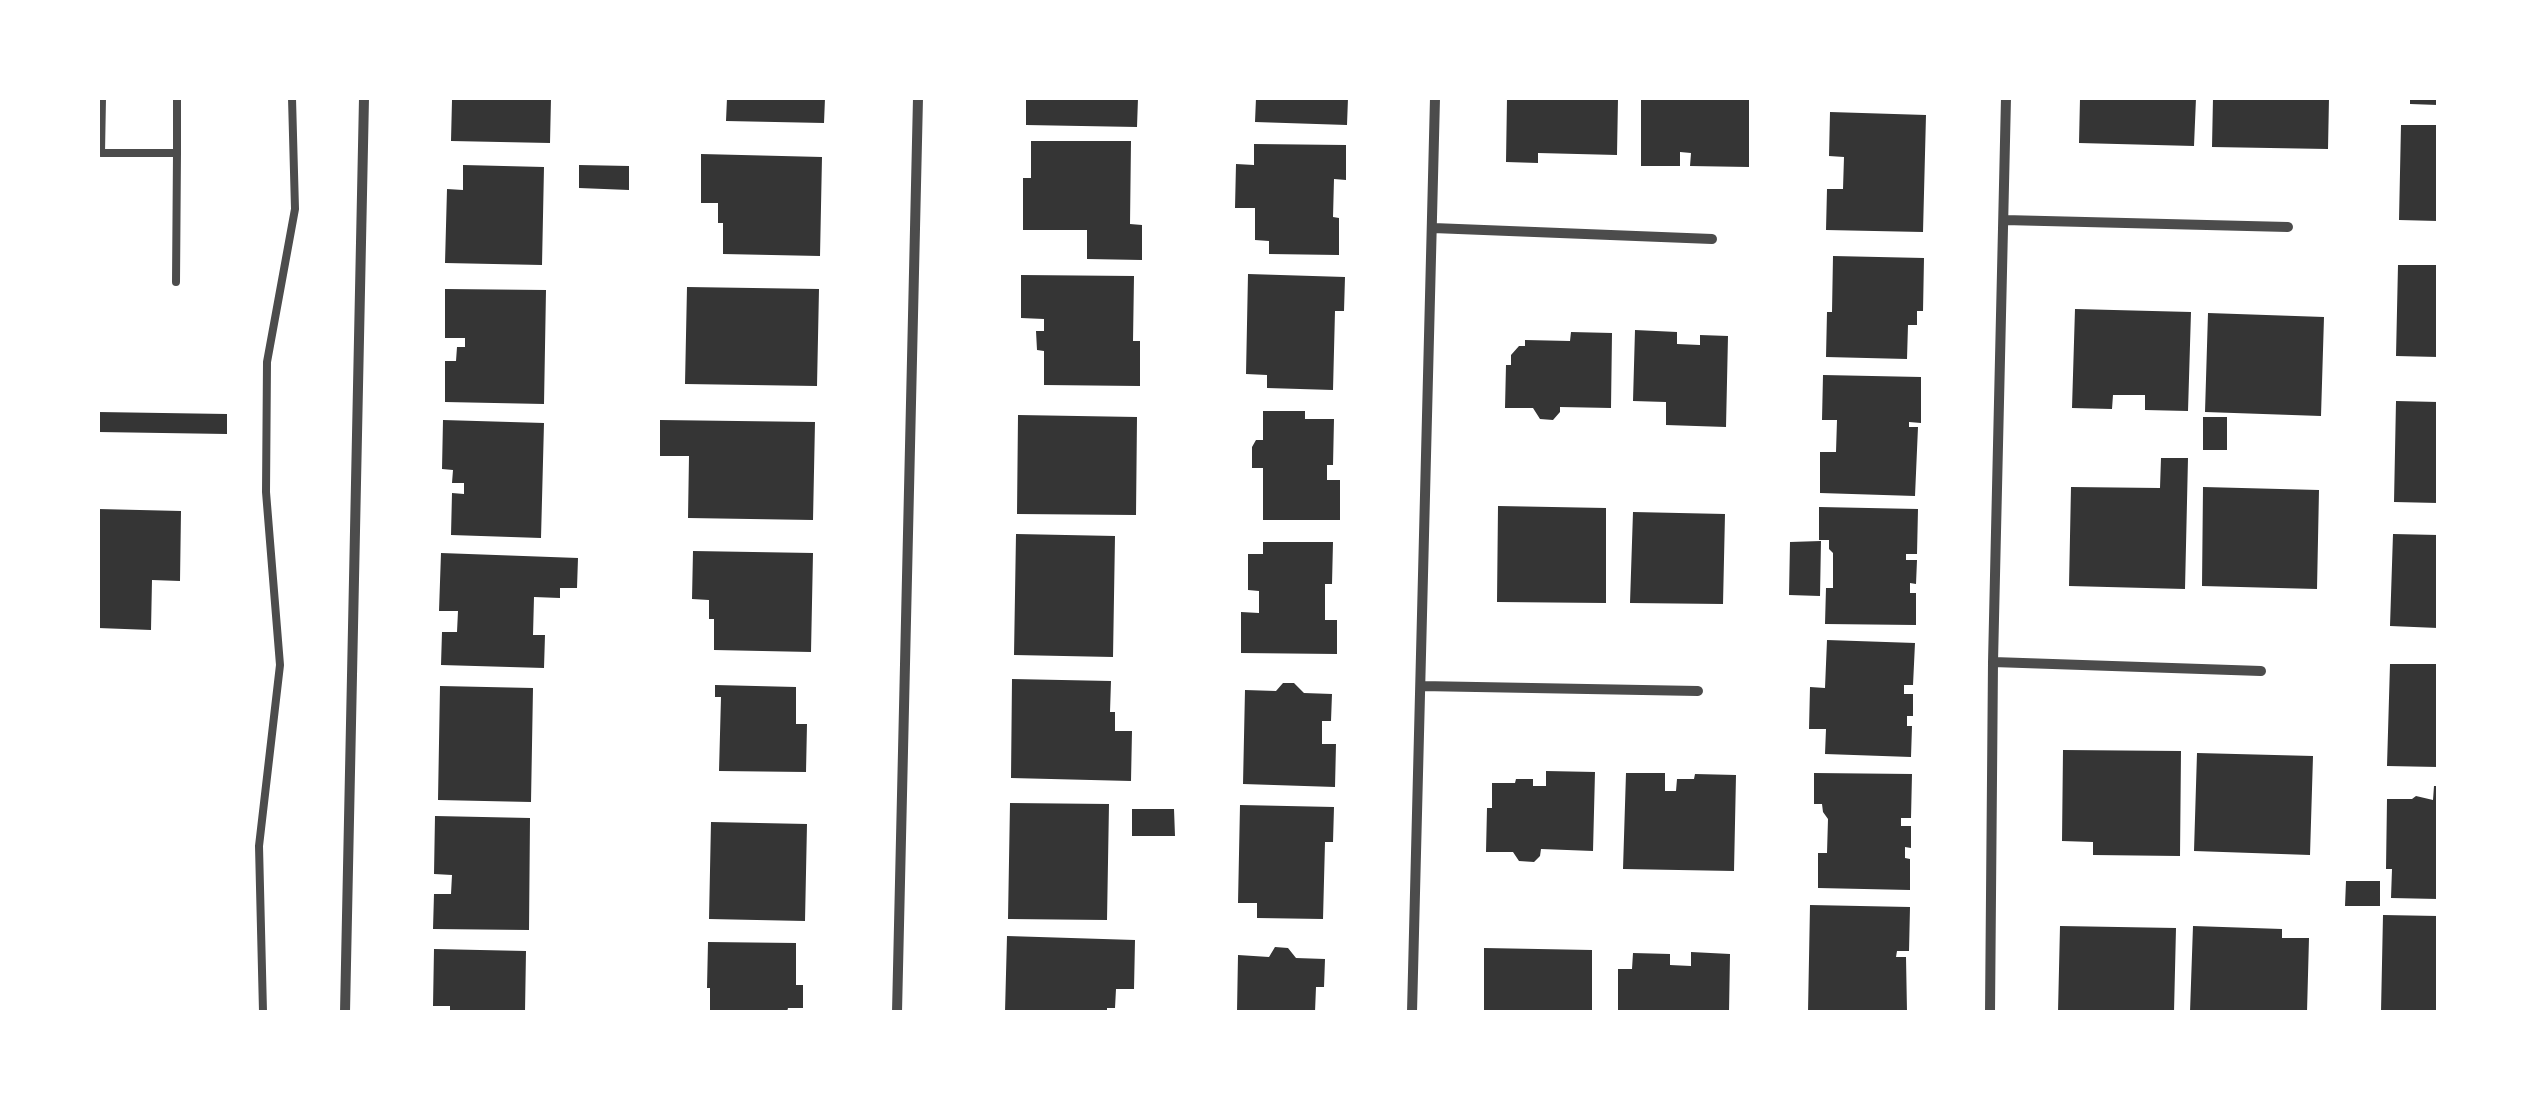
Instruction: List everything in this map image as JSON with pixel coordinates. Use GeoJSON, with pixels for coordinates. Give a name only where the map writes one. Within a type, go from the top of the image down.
{"type":"FeatureCollection","features":[{"type":"Feature","properties":{"kind":"street"},"geometry":{"type":"LineString","coordinates":[[345,1012],[364,98]]}},
{"type":"Feature","properties":{"kind":"street"},"geometry":{"type":"LineString","coordinates":[[897,1012],[918,98]]}},
{"type":"Feature","properties":{"kind":"street"},"geometry":{"type":"LineString","coordinates":[[1412,1012],[1435,98]]}},
{"type":"Feature","properties":{"kind":"street"},"geometry":{"type":"LineString","coordinates":[[1990,1012],[1993,662],[2006,98]]}},
{"type":"Feature","properties":{"kind":"street"},"geometry":{"type":"LineString","coordinates":[[2004,220],[2288,226]]}},
{"type":"Feature","properties":{"kind":"street"},"geometry":{"type":"LineString","coordinates":[[1433,228],[1712,238]]}},
{"type":"Feature","properties":{"kind":"street"},"geometry":{"type":"LineString","coordinates":[[1993,662],[2260,670]]}},
{"type":"Feature","properties":{"kind":"street"},"geometry":{"type":"LineString","coordinates":[[1421,686],[1698,691]]}},
{"type":"Feature","properties":{"kind":"lane"},"geometry":{"type":"LineString","coordinates":[[102,98],[100,152],[177,153]]}},
{"type":"Feature","properties":{"kind":"lane"},"geometry":{"type":"LineString","coordinates":[[176,282],[178,98]]}},
{"type":"Feature","properties":{"kind":"lane"},"geometry":{"type":"LineString","coordinates":[[263,1012],[259,846],[280,665],[266,492],[266,362],[296,209],[292,98]]}},
{"type":"Feature","properties":{"kind":"building"},"geometry":{"type":"Polygon","coordinates":[[[551,98],[550,143],[451,141],[452,100],[551,98]]]}},
{"type":"Feature","properties":{"kind":"building"},"geometry":{"type":"Polygon","coordinates":[[[727,98],[825,98],[824,123],[726,121],[727,98]]]}},
{"type":"Feature","properties":{"kind":"building"},"geometry":{"type":"Polygon","coordinates":[[[1026,98],[1138,98],[1137,127],[1026,125],[1026,98]]]}},
{"type":"Feature","properties":{"kind":"building"},"geometry":{"type":"Polygon","coordinates":[[[1256,98],[1348,98],[1347,125],[1255,122],[1256,98]]]}},
{"type":"Feature","properties":{"kind":"building"},"geometry":{"type":"Polygon","coordinates":[[[1507,98],[1618,98],[1617,155],[1538,153],[1538,163],[1506,162],[1507,98]]]}},
{"type":"Feature","properties":{"kind":"building"},"geometry":{"type":"Polygon","coordinates":[[[1641,98],[1749,98],[1749,167],[1690,166],[1691,153],[1680,152],[1680,166],[1641,166],[1641,98]]]}},
{"type":"Feature","properties":{"kind":"building"},"geometry":{"type":"Polygon","coordinates":[[[2080,98],[2196,98],[2194,146],[2079,143],[2080,98]]]}},
{"type":"Feature","properties":{"kind":"building"},"geometry":{"type":"Polygon","coordinates":[[[2213,98],[2329,98],[2328,149],[2212,147],[2213,98]]]}},
{"type":"Feature","properties":{"kind":"building"},"geometry":{"type":"Polygon","coordinates":[[[2410,98],[2438,98],[2438,105],[2410,104],[2410,98]]]}},
{"type":"Feature","properties":{"kind":"building"},"geometry":{"type":"Polygon","coordinates":[[[1830,112],[1926,115],[1923,232],[1826,230],[1827,189],[1843,189],[1844,157],[1829,156],[1830,112]]]}},
{"type":"Feature","properties":{"kind":"building"},"geometry":{"type":"Polygon","coordinates":[[[2401,125],[2438,125],[2438,221],[2399,220],[2401,125]]]}},
{"type":"Feature","properties":{"kind":"building"},"geometry":{"type":"Polygon","coordinates":[[[1031,141],[1131,141],[1130,224],[1142,225],[1142,260],[1087,259],[1087,230],[1023,230],[1023,178],[1031,178],[1031,141]]]}},
{"type":"Feature","properties":{"kind":"building"},"geometry":{"type":"Polygon","coordinates":[[[1254,144],[1346,145],[1346,180],[1334,179],[1333,217],[1339,218],[1339,255],[1269,254],[1269,241],[1255,240],[1255,208],[1235,208],[1236,164],[1254,165],[1254,144]]]}},
{"type":"Feature","properties":{"kind":"building"},"geometry":{"type":"Polygon","coordinates":[[[701,154],[822,157],[820,256],[723,254],[723,223],[718,223],[718,203],[701,203],[701,154]]]}},
{"type":"Feature","properties":{"kind":"building"},"geometry":{"type":"Polygon","coordinates":[[[463,165],[544,167],[542,265],[445,263],[447,189],[463,190],[463,165]]]}},
{"type":"Feature","properties":{"kind":"building"},"geometry":{"type":"Polygon","coordinates":[[[579,165],[629,166],[629,190],[579,188],[579,165]]]}},
{"type":"Feature","properties":{"kind":"building"},"geometry":{"type":"Polygon","coordinates":[[[1833,256],[1924,258],[1923,311],[1917,311],[1917,325],[1908,325],[1907,359],[1826,357],[1833,256]]]}},
{"type":"Feature","properties":{"kind":"building"},"geometry":{"type":"Polygon","coordinates":[[[2398,265],[2438,265],[2438,357],[2396,356],[2398,265]]]}},
{"type":"Feature","properties":{"kind":"building"},"geometry":{"type":"Polygon","coordinates":[[[1248,274],[1345,277],[1344,311],[1335,311],[1333,390],[1267,388],[1267,375],[1246,374],[1248,274]]]}},
{"type":"Feature","properties":{"kind":"building"},"geometry":{"type":"Polygon","coordinates":[[[1021,275],[1134,276],[1133,341],[1140,341],[1140,386],[1044,385],[1044,351],[1037,350],[1036,331],[1044,331],[1044,319],[1021,318],[1021,275]]]}},
{"type":"Feature","properties":{"kind":"building"},"geometry":{"type":"Polygon","coordinates":[[[687,287],[819,289],[817,386],[685,384],[687,287]]]}},
{"type":"Feature","properties":{"kind":"building"},"geometry":{"type":"Polygon","coordinates":[[[445,289],[546,290],[544,404],[445,402],[445,361],[456,361],[457,347],[465,347],[465,338],[445,338],[445,289]]]}},
{"type":"Feature","properties":{"kind":"building"},"geometry":{"type":"Polygon","coordinates":[[[2075,309],[2191,312],[2188,411],[2145,410],[2145,395],[2113,395],[2112,409],[2072,408],[2075,309]]]}},
{"type":"Feature","properties":{"kind":"building"},"geometry":{"type":"Polygon","coordinates":[[[2208,313],[2324,317],[2321,416],[2205,412],[2208,313]]]}},
{"type":"Feature","properties":{"kind":"building"},"geometry":{"type":"Polygon","coordinates":[[[1635,330],[1677,332],[1677,344],[1700,345],[1700,335],[1728,336],[1726,427],[1666,425],[1666,402],[1633,401],[1635,330]]]}},
{"type":"Feature","properties":{"kind":"building"},"geometry":{"type":"Polygon","coordinates":[[[1571,332],[1612,333],[1611,408],[1560,407],[1553,420],[1540,419],[1533,408],[1505,408],[1506,365],[1511,365],[1511,355],[1519,346],[1525,346],[1525,340],[1570,341],[1571,332]]]}},
{"type":"Feature","properties":{"kind":"building"},"geometry":{"type":"Polygon","coordinates":[[[1823,375],[1921,377],[1921,423],[1909,422],[1909,427],[1918,427],[1915,496],[1820,493],[1820,452],[1836,452],[1837,420],[1822,420],[1823,375]]]}},
{"type":"Feature","properties":{"kind":"building"},"geometry":{"type":"Polygon","coordinates":[[[2396,401],[2438,402],[2438,503],[2394,502],[2396,401]]]}},
{"type":"Feature","properties":{"kind":"building"},"geometry":{"type":"Polygon","coordinates":[[[1263,411],[1305,411],[1305,419],[1334,419],[1333,465],[1327,465],[1327,480],[1340,480],[1340,520],[1263,520],[1263,468],[1252,468],[1252,447],[1256,440],[1263,440],[1263,411]]]}},
{"type":"Feature","properties":{"kind":"building"},"geometry":{"type":"Polygon","coordinates":[[[98,412],[227,414],[227,434],[98,432],[98,412]]]}},
{"type":"Feature","properties":{"kind":"building"},"geometry":{"type":"Polygon","coordinates":[[[1018,415],[1137,417],[1136,515],[1017,514],[1018,415]]]}},
{"type":"Feature","properties":{"kind":"building"},"geometry":{"type":"Polygon","coordinates":[[[2203,417],[2227,417],[2227,450],[2203,450],[2203,417]]]}},
{"type":"Feature","properties":{"kind":"building"},"geometry":{"type":"Polygon","coordinates":[[[443,420],[544,423],[541,538],[451,535],[452,493],[464,494],[464,483],[452,483],[453,470],[442,469],[443,420]]]}},
{"type":"Feature","properties":{"kind":"building"},"geometry":{"type":"Polygon","coordinates":[[[660,420],[815,422],[813,520],[688,518],[689,456],[660,456],[660,420]]]}},
{"type":"Feature","properties":{"kind":"building"},"geometry":{"type":"Polygon","coordinates":[[[2161,458],[2188,458],[2185,589],[2069,586],[2071,487],[2160,488],[2161,458]]]}},
{"type":"Feature","properties":{"kind":"building"},"geometry":{"type":"Polygon","coordinates":[[[2203,487],[2319,490],[2317,589],[2202,586],[2203,487]]]}},
{"type":"Feature","properties":{"kind":"building"},"geometry":{"type":"Polygon","coordinates":[[[1498,506],[1606,508],[1606,603],[1497,602],[1498,506]]]}},
{"type":"Feature","properties":{"kind":"building"},"geometry":{"type":"Polygon","coordinates":[[[1819,507],[1918,509],[1917,554],[1906,554],[1906,560],[1917,560],[1916,584],[1910,583],[1910,593],[1916,593],[1916,625],[1825,624],[1826,588],[1833,588],[1833,553],[1829,540],[1819,540],[1819,507]]]}},
{"type":"Feature","properties":{"kind":"building"},"geometry":{"type":"Polygon","coordinates":[[[98,509],[181,511],[180,581],[152,580],[151,630],[98,628],[98,509]]]}},
{"type":"Feature","properties":{"kind":"building"},"geometry":{"type":"Polygon","coordinates":[[[1633,512],[1725,514],[1723,604],[1630,603],[1633,512]]]}},
{"type":"Feature","properties":{"kind":"building"},"geometry":{"type":"Polygon","coordinates":[[[1016,534],[1115,536],[1113,657],[1014,655],[1016,534]]]}},
{"type":"Feature","properties":{"kind":"building"},"geometry":{"type":"Polygon","coordinates":[[[2393,534],[2438,535],[2438,628],[2390,626],[2393,534]]]}},
{"type":"Feature","properties":{"kind":"building"},"geometry":{"type":"Polygon","coordinates":[[[1821,541],[1820,596],[1789,595],[1790,542],[1821,541]]]}},
{"type":"Feature","properties":{"kind":"building"},"geometry":{"type":"Polygon","coordinates":[[[1263,542],[1333,542],[1332,584],[1325,584],[1325,620],[1337,620],[1337,654],[1241,653],[1241,612],[1259,613],[1259,591],[1248,590],[1248,554],[1263,554],[1263,542]]]}},
{"type":"Feature","properties":{"kind":"building"},"geometry":{"type":"Polygon","coordinates":[[[693,551],[813,553],[811,652],[714,650],[714,619],[709,619],[709,600],[692,599],[693,551]]]}},
{"type":"Feature","properties":{"kind":"building"},"geometry":{"type":"Polygon","coordinates":[[[441,553],[578,558],[577,588],[560,588],[560,598],[534,597],[533,635],[545,635],[544,668],[441,665],[442,632],[457,632],[458,611],[439,611],[441,553]]]}},
{"type":"Feature","properties":{"kind":"building"},"geometry":{"type":"Polygon","coordinates":[[[1827,640],[1915,643],[1913,685],[1904,685],[1904,694],[1913,694],[1913,716],[1907,716],[1907,726],[1912,726],[1911,757],[1825,754],[1826,729],[1809,729],[1810,687],[1825,688],[1827,640]]]}},
{"type":"Feature","properties":{"kind":"building"},"geometry":{"type":"Polygon","coordinates":[[[2390,664],[2438,664],[2438,767],[2387,766],[2390,664]]]}},
{"type":"Feature","properties":{"kind":"building"},"geometry":{"type":"Polygon","coordinates":[[[1012,679],[1111,681],[1110,712],[1115,712],[1115,731],[1132,731],[1131,781],[1011,778],[1012,679]]]}},
{"type":"Feature","properties":{"kind":"building"},"geometry":{"type":"Polygon","coordinates":[[[1283,683],[1294,683],[1304,693],[1332,694],[1331,721],[1322,721],[1322,744],[1336,744],[1335,787],[1243,784],[1245,690],[1276,691],[1283,683]]]}},
{"type":"Feature","properties":{"kind":"building"},"geometry":{"type":"Polygon","coordinates":[[[715,685],[796,687],[796,724],[807,724],[806,772],[719,771],[721,697],[715,697],[715,685]]]}},
{"type":"Feature","properties":{"kind":"building"},"geometry":{"type":"Polygon","coordinates":[[[440,686],[533,688],[531,802],[438,800],[440,686]]]}},
{"type":"Feature","properties":{"kind":"building"},"geometry":{"type":"Polygon","coordinates":[[[2063,750],[2181,751],[2180,856],[2093,855],[2093,842],[2062,841],[2063,750]]]}},
{"type":"Feature","properties":{"kind":"building"},"geometry":{"type":"Polygon","coordinates":[[[2197,753],[2313,756],[2310,855],[2194,851],[2197,753]]]}},
{"type":"Feature","properties":{"kind":"building"},"geometry":{"type":"Polygon","coordinates":[[[1546,771],[1595,772],[1593,851],[1541,849],[1534,862],[1519,861],[1513,852],[1486,852],[1492,783],[1533,779],[1533,786],[1546,786],[1546,771]]]}},
{"type":"Feature","properties":{"kind":"building"},"geometry":{"type":"Polygon","coordinates":[[[1626,773],[1665,773],[1665,791],[1676,791],[1677,779],[1694,779],[1695,774],[1736,775],[1734,871],[1623,869],[1626,773]]]}},
{"type":"Feature","properties":{"kind":"building"},"geometry":{"type":"Polygon","coordinates":[[[1814,773],[1912,774],[1911,818],[1901,818],[1901,826],[1911,826],[1911,848],[1905,847],[1905,858],[1910,859],[1910,890],[1818,888],[1818,853],[1827,853],[1828,819],[1822,804],[1814,804],[1814,773]]]}},
{"type":"Feature","properties":{"kind":"building"},"geometry":{"type":"Polygon","coordinates":[[[2434,786],[2438,786],[2438,899],[2391,898],[2392,869],[2386,869],[2387,799],[2416,796],[2433,800],[2434,786]]]}},
{"type":"Feature","properties":{"kind":"building"},"geometry":{"type":"Polygon","coordinates":[[[1010,803],[1109,804],[1107,920],[1008,919],[1010,803]]]}},
{"type":"Feature","properties":{"kind":"building"},"geometry":{"type":"Polygon","coordinates":[[[1240,805],[1334,807],[1333,842],[1325,842],[1323,919],[1257,918],[1257,903],[1238,903],[1240,805]]]}},
{"type":"Feature","properties":{"kind":"building"},"geometry":{"type":"Polygon","coordinates":[[[1132,809],[1174,809],[1175,836],[1132,836],[1132,809]]]}},
{"type":"Feature","properties":{"kind":"building"},"geometry":{"type":"Polygon","coordinates":[[[435,816],[530,818],[529,930],[433,929],[434,894],[451,894],[452,875],[434,874],[435,816]]]}},
{"type":"Feature","properties":{"kind":"building"},"geometry":{"type":"Polygon","coordinates":[[[711,822],[807,824],[805,921],[709,919],[711,822]]]}},
{"type":"Feature","properties":{"kind":"building"},"geometry":{"type":"Polygon","coordinates":[[[2346,881],[2380,881],[2380,906],[2345,906],[2346,881]]]}},
{"type":"Feature","properties":{"kind":"building"},"geometry":{"type":"Polygon","coordinates":[[[1810,905],[1910,907],[1909,951],[1897,951],[1896,957],[1906,957],[1907,1012],[1808,1012],[1810,905]]]}},
{"type":"Feature","properties":{"kind":"building"},"geometry":{"type":"Polygon","coordinates":[[[2383,915],[2438,916],[2438,1012],[2381,1012],[2383,915]]]}},
{"type":"Feature","properties":{"kind":"building"},"geometry":{"type":"Polygon","coordinates":[[[2060,926],[2176,928],[2174,1012],[2058,1012],[2060,926]]]}},
{"type":"Feature","properties":{"kind":"building"},"geometry":{"type":"Polygon","coordinates":[[[2193,926],[2282,929],[2282,938],[2309,938],[2307,1012],[2190,1012],[2193,926]]]}},
{"type":"Feature","properties":{"kind":"building"},"geometry":{"type":"Polygon","coordinates":[[[1007,936],[1135,940],[1134,989],[1116,989],[1115,1008],[1107,1008],[1107,1012],[1005,1012],[1007,936]]]}},
{"type":"Feature","properties":{"kind":"building"},"geometry":{"type":"Polygon","coordinates":[[[708,942],[796,943],[796,985],[803,985],[803,1008],[788,1008],[787,1012],[710,1012],[708,942]]]}},
{"type":"Feature","properties":{"kind":"building"},"geometry":{"type":"Polygon","coordinates":[[[1275,947],[1288,948],[1296,958],[1325,959],[1324,987],[1316,987],[1315,1012],[1237,1012],[1238,955],[1269,957],[1275,947]]]}},
{"type":"Feature","properties":{"kind":"building"},"geometry":{"type":"Polygon","coordinates":[[[1484,948],[1592,950],[1592,1012],[1484,1012],[1484,948]]]}},
{"type":"Feature","properties":{"kind":"building"},"geometry":{"type":"Polygon","coordinates":[[[434,949],[526,951],[525,1012],[450,1012],[450,1006],[433,1006],[434,949]]]}},
{"type":"Feature","properties":{"kind":"building"},"geometry":{"type":"Polygon","coordinates":[[[1691,952],[1730,954],[1729,1012],[1618,1012],[1618,969],[1632,969],[1633,953],[1670,954],[1670,965],[1691,966],[1691,952]]]}}]}
